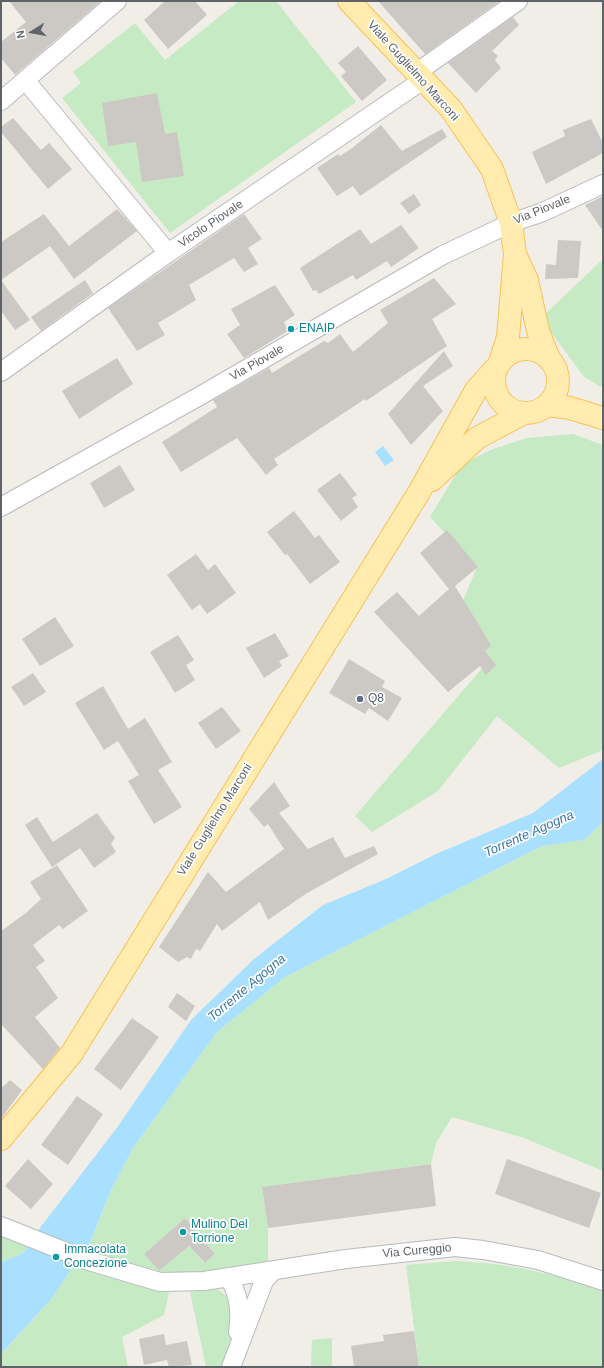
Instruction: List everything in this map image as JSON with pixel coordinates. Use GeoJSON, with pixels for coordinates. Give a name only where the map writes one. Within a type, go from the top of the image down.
{"type":"FeatureCollection","features":[{"type":"Feature","properties":{"kind":"main road","name":"Viale Guglielmo Marconi"},"geometry":{"type":"LineString","coordinates":[[1,1139],[72,1053],[418,494],[476,390],[498,364],[508,337],[515,254],[510,223],[492,169],[450,109],[349,1]]}},
{"type":"Feature","properties":{"kind":"main road","name":"Viale Guglielmo Marconi"},"geometry":{"type":"LineString","coordinates":[[515,254],[527,280],[538,331],[549,359]]}},
{"type":"Feature","properties":{"kind":"main road"},"geometry":{"type":"LineString","coordinates":[[520,349],[531,349],[541,352],[549,359],[556,368],[558,380],[557,389],[548,405],[532,413],[514,411],[505,406],[498,398],[494,384],[498,364],[510,352],[520,349]]}},
{"type":"Feature","properties":{"kind":"main road"},"geometry":{"type":"LineString","coordinates":[[558,380],[573,396],[603,412]]}},
{"type":"Feature","properties":{"kind":"main road"},"geometry":{"type":"LineString","coordinates":[[548,405],[570,408],[603,418]]}},
{"type":"Feature","properties":{"kind":"main road","name":"Viale Guglielmo Marconi"},"geometry":{"type":"LineString","coordinates":[[418,494],[477,438],[524,413]]}},
{"type":"Feature","properties":{"kind":"street"},"geometry":{"type":"LineString","coordinates":[[1,101],[117,1]]}},
{"type":"Feature","properties":{"kind":"street","name":"Vicolo Piovale"},"geometry":{"type":"LineString","coordinates":[[1,372],[419,76],[518,1]]}},
{"type":"Feature","properties":{"kind":"street"},"geometry":{"type":"LineString","coordinates":[[26,81],[168,253]]}},
{"type":"Feature","properties":{"kind":"street","name":"Via Piovale"},"geometry":{"type":"LineString","coordinates":[[1,507],[198,397],[443,255],[510,223],[543,212],[603,184]]}},
{"type":"Feature","properties":{"kind":"street","name":"Via Cureggio"},"geometry":{"type":"LineString","coordinates":[[1,1226],[89,1260],[160,1282],[188,1283],[346,1259],[455,1248],[483,1250],[538,1260],[603,1281]]}},
{"type":"Feature","properties":{"kind":"street"},"geometry":{"type":"LineString","coordinates":[[233,1359],[264,1281],[274,1270]]}},
{"type":"Feature","properties":{"kind":"street"},"geometry":{"type":"LineString","coordinates":[[229,1277],[238,1298],[240,1315],[233,1359]]}},
{"type":"Feature","properties":{"kind":"green space"},"geometry":{"type":"Polygon","coordinates":[[[239,1],[276,1],[356,102],[170,233],[62,98],[81,83],[73,72],[135,23],[165,60],[239,1]]]}},
{"type":"Feature","properties":{"kind":"green space"},"geometry":{"type":"Polygon","coordinates":[[[603,259],[603,388],[584,377],[541,318],[603,259]]]}},
{"type":"Feature","properties":{"kind":"green space"},"geometry":{"type":"Polygon","coordinates":[[[573,434],[603,445],[603,750],[559,768],[497,716],[438,791],[372,832],[355,816],[490,659],[460,608],[477,567],[430,517],[462,464],[493,449],[527,438],[573,434]]]}},
{"type":"Feature","properties":{"kind":"green space"},"geometry":{"type":"Polygon","coordinates":[[[603,822],[603,1171],[524,1138],[452,1117],[436,1143],[431,1164],[262,1187],[268,1228],[268,1262],[170,1278],[86,1252],[111,1190],[133,1148],[217,1032],[285,977],[542,846],[584,840],[603,822]],[[185,1218],[144,1254],[159,1271],[189,1246],[204,1263],[215,1254],[185,1218]]]}},
{"type":"Feature","properties":{"kind":"green space"},"geometry":{"type":"Polygon","coordinates":[[[1,1235],[30,1242],[24,1253],[1,1262],[1,1235]]]}},
{"type":"Feature","properties":{"kind":"green space"},"geometry":{"type":"Polygon","coordinates":[[[455,1261],[494,1264],[530,1270],[566,1279],[603,1292],[603,1367],[419,1367],[406,1265],[455,1261]]]}},
{"type":"Feature","properties":{"kind":"green space"},"geometry":{"type":"Polygon","coordinates":[[[76,1262],[129,1282],[169,1292],[164,1315],[122,1337],[128,1367],[1,1367],[1,1354],[52,1298],[76,1262]]]}},
{"type":"Feature","properties":{"kind":"green space"},"geometry":{"type":"Polygon","coordinates":[[[213,1289],[219,1290],[229,1299],[234,1329],[222,1367],[206,1367],[190,1292],[213,1289]]]}},
{"type":"Feature","properties":{"kind":"green space"},"geometry":{"type":"Polygon","coordinates":[[[332,1338],[332,1367],[311,1367],[312,1340],[332,1338]]]}},
{"type":"Feature","properties":{"kind":"water"},"geometry":{"type":"Polygon","coordinates":[[[383,446],[394,460],[385,466],[375,452],[383,446]]]}},
{"type":"Feature","properties":{"kind":"water"},"geometry":{"type":"Polygon","coordinates":[[[603,759],[603,822],[584,840],[542,846],[285,977],[217,1032],[133,1148],[111,1190],[86,1252],[67,1244],[67,1238],[62,1236],[55,1241],[36,1233],[116,1129],[191,1020],[254,959],[323,905],[386,879],[436,854],[533,813],[603,759]]]}},
{"type":"Feature","properties":{"kind":"water"},"geometry":{"type":"Polygon","coordinates":[[[29,1244],[76,1262],[52,1298],[1,1354],[1,1262],[24,1253],[29,1244]]]}},
{"type":"Feature","properties":{"kind":"building"},"geometry":{"type":"Polygon","coordinates":[[[9,1],[101,1],[15,75],[1,58],[1,42],[26,22],[9,1]]]}},
{"type":"Feature","properties":{"kind":"building"},"geometry":{"type":"Polygon","coordinates":[[[165,1],[195,1],[207,15],[168,49],[144,20],[165,1]]]}},
{"type":"Feature","properties":{"kind":"building"},"geometry":{"type":"Polygon","coordinates":[[[378,1],[500,1],[425,54],[378,1]]]}},
{"type":"Feature","properties":{"kind":"building"},"geometry":{"type":"Polygon","coordinates":[[[513,17],[519,25],[492,51],[498,56],[495,60],[501,68],[476,93],[448,63],[513,17]]]}},
{"type":"Feature","properties":{"kind":"building"},"geometry":{"type":"Polygon","coordinates":[[[358,46],[387,80],[362,101],[341,76],[346,72],[338,63],[358,46]]]}},
{"type":"Feature","properties":{"kind":"building"},"geometry":{"type":"Polygon","coordinates":[[[157,93],[165,134],[177,132],[184,176],[142,182],[136,142],[108,146],[102,103],[157,93]]]}},
{"type":"Feature","properties":{"kind":"building"},"geometry":{"type":"Polygon","coordinates":[[[13,118],[41,150],[49,143],[72,169],[48,189],[1,132],[1,127],[13,118]]]}},
{"type":"Feature","properties":{"kind":"building"},"geometry":{"type":"Polygon","coordinates":[[[591,119],[603,143],[603,153],[546,184],[532,152],[565,136],[563,130],[591,119]]]}},
{"type":"Feature","properties":{"kind":"building"},"geometry":{"type":"Polygon","coordinates":[[[381,125],[402,151],[442,129],[447,137],[360,196],[353,186],[337,196],[317,168],[338,154],[340,156],[352,148],[381,125]]]}},
{"type":"Feature","properties":{"kind":"building"},"geometry":{"type":"Polygon","coordinates":[[[414,194],[421,205],[409,214],[400,203],[414,194]]]}},
{"type":"Feature","properties":{"kind":"building"},"geometry":{"type":"Polygon","coordinates":[[[603,196],[603,231],[585,205],[603,196]]]}},
{"type":"Feature","properties":{"kind":"building"},"geometry":{"type":"Polygon","coordinates":[[[117,209],[137,231],[74,279],[50,246],[1,280],[1,242],[44,214],[69,246],[117,209]]]}},
{"type":"Feature","properties":{"kind":"building"},"geometry":{"type":"Polygon","coordinates":[[[244,214],[262,239],[248,248],[258,264],[244,272],[234,258],[189,285],[196,300],[158,323],[165,335],[137,351],[108,308],[244,214]]]}},
{"type":"Feature","properties":{"kind":"building"},"geometry":{"type":"Polygon","coordinates":[[[401,225],[419,248],[391,267],[387,261],[356,280],[353,275],[319,294],[316,290],[313,291],[300,268],[360,229],[371,244],[401,225]]]}},
{"type":"Feature","properties":{"kind":"building"},"geometry":{"type":"Polygon","coordinates":[[[558,240],[581,241],[578,278],[545,279],[546,264],[556,265],[558,240]]]}},
{"type":"Feature","properties":{"kind":"building"},"geometry":{"type":"Polygon","coordinates":[[[434,278],[456,304],[432,319],[447,346],[366,401],[365,399],[274,459],[278,465],[266,475],[237,438],[181,472],[162,442],[217,407],[213,400],[269,368],[272,373],[324,341],[328,343],[340,334],[353,352],[388,323],[380,310],[434,278]]]}},
{"type":"Feature","properties":{"kind":"building"},"geometry":{"type":"Polygon","coordinates":[[[1,280],[30,320],[15,330],[1,311],[1,280]]]}},
{"type":"Feature","properties":{"kind":"building"},"geometry":{"type":"Polygon","coordinates":[[[85,280],[93,293],[41,331],[31,317],[85,280]]]}},
{"type":"Feature","properties":{"kind":"building"},"geometry":{"type":"Polygon","coordinates":[[[275,285],[295,315],[284,322],[288,331],[244,358],[227,334],[240,325],[231,309],[275,285]]]}},
{"type":"Feature","properties":{"kind":"building"},"geometry":{"type":"Polygon","coordinates":[[[444,351],[453,366],[423,386],[443,411],[411,445],[388,414],[444,351]]]}},
{"type":"Feature","properties":{"kind":"building"},"geometry":{"type":"Polygon","coordinates":[[[117,358],[133,384],[79,419],[62,391],[117,358]]]}},
{"type":"Feature","properties":{"kind":"building"},"geometry":{"type":"Polygon","coordinates":[[[120,465],[135,490],[104,508],[90,483],[120,465]]]}},
{"type":"Feature","properties":{"kind":"building"},"geometry":{"type":"Polygon","coordinates":[[[340,473],[357,495],[352,498],[358,507],[341,521],[317,490],[340,473]]]}},
{"type":"Feature","properties":{"kind":"building"},"geometry":{"type":"Polygon","coordinates":[[[294,511],[315,538],[319,535],[340,562],[310,584],[287,554],[285,555],[267,532],[294,511]]]}},
{"type":"Feature","properties":{"kind":"building"},"geometry":{"type":"Polygon","coordinates":[[[447,530],[478,567],[455,586],[491,645],[485,651],[496,665],[486,675],[480,666],[448,692],[374,612],[397,592],[419,616],[449,589],[420,553],[447,530]]]}},
{"type":"Feature","properties":{"kind":"building"},"geometry":{"type":"Polygon","coordinates":[[[196,554],[208,570],[215,564],[236,593],[207,614],[200,604],[192,610],[167,575],[196,554]]]}},
{"type":"Feature","properties":{"kind":"building"},"geometry":{"type":"Polygon","coordinates":[[[55,617],[74,646],[40,666],[22,639],[55,617]]]}},
{"type":"Feature","properties":{"kind":"building"},"geometry":{"type":"Polygon","coordinates":[[[275,633],[289,656],[279,661],[282,666],[264,678],[246,648],[275,633]]]}},
{"type":"Feature","properties":{"kind":"building"},"geometry":{"type":"Polygon","coordinates":[[[178,635],[194,660],[186,665],[195,680],[175,693],[150,652],[178,635]]]}},
{"type":"Feature","properties":{"kind":"building"},"geometry":{"type":"Polygon","coordinates":[[[349,659],[385,681],[382,687],[402,698],[388,721],[369,708],[365,714],[329,693],[349,659]]]}},
{"type":"Feature","properties":{"kind":"building"},"geometry":{"type":"Polygon","coordinates":[[[33,673],[46,692],[24,706],[11,687],[33,673]]]}},
{"type":"Feature","properties":{"kind":"building"},"geometry":{"type":"Polygon","coordinates":[[[103,686],[128,729],[145,718],[172,762],[158,770],[182,807],[154,824],[128,781],[139,775],[118,741],[104,750],[75,703],[103,686]]]}},
{"type":"Feature","properties":{"kind":"building"},"geometry":{"type":"Polygon","coordinates":[[[222,707],[241,731],[216,749],[198,723],[222,707]]]}},
{"type":"Feature","properties":{"kind":"building"},"geometry":{"type":"Polygon","coordinates":[[[274,782],[290,806],[279,813],[308,849],[333,837],[345,858],[374,846],[378,854],[307,893],[268,920],[260,902],[222,931],[217,924],[200,951],[196,949],[191,959],[187,957],[178,962],[159,947],[208,872],[226,892],[284,849],[268,824],[264,827],[249,809],[274,782]]]}},
{"type":"Feature","properties":{"kind":"building"},"geometry":{"type":"Polygon","coordinates":[[[97,813],[115,838],[111,844],[116,852],[94,868],[80,848],[52,867],[25,825],[37,817],[53,842],[97,813]]]}},
{"type":"Feature","properties":{"kind":"building"},"geometry":{"type":"Polygon","coordinates":[[[57,865],[88,911],[63,929],[59,925],[33,945],[45,961],[36,967],[58,998],[35,1017],[60,1048],[43,1069],[1,1024],[1,931],[26,913],[41,899],[30,882],[57,865]]]}},
{"type":"Feature","properties":{"kind":"building"},"geometry":{"type":"Polygon","coordinates":[[[177,993],[195,1006],[186,1021],[168,1007],[177,993]]]}},
{"type":"Feature","properties":{"kind":"building"},"geometry":{"type":"Polygon","coordinates":[[[132,1018],[159,1037],[121,1090],[94,1069],[132,1018]]]}},
{"type":"Feature","properties":{"kind":"building"},"geometry":{"type":"Polygon","coordinates":[[[10,1080],[22,1090],[1,1119],[1,1088],[10,1080]]]}},
{"type":"Feature","properties":{"kind":"building"},"geometry":{"type":"Polygon","coordinates":[[[77,1096],[103,1114],[68,1165],[41,1145],[77,1096]]]}},
{"type":"Feature","properties":{"kind":"building"},"geometry":{"type":"Polygon","coordinates":[[[28,1159],[53,1184],[31,1209],[5,1186],[28,1159]]]}},
{"type":"Feature","properties":{"kind":"building"},"geometry":{"type":"Polygon","coordinates":[[[507,1159],[601,1193],[589,1228],[495,1194],[507,1159]]]}},
{"type":"Feature","properties":{"kind":"building"},"geometry":{"type":"Polygon","coordinates":[[[431,1164],[436,1206],[268,1228],[262,1187],[431,1164]]]}},
{"type":"Feature","properties":{"kind":"building","name":"Mulino Del Torrione"},"geometry":{"type":"Polygon","coordinates":[[[185,1218],[215,1254],[205,1263],[189,1246],[159,1271],[144,1254],[185,1218]]]}},
{"type":"Feature","properties":{"kind":"building"},"geometry":{"type":"Polygon","coordinates":[[[414,1331],[419,1367],[354,1367],[351,1346],[384,1341],[383,1335],[414,1331]]]}},
{"type":"Feature","properties":{"kind":"building"},"geometry":{"type":"Polygon","coordinates":[[[164,1334],[166,1345],[187,1341],[192,1365],[169,1367],[167,1360],[144,1365],[139,1339],[164,1334]]]}},
{"type":"Feature","properties":{"kind":"waterway","name":"Torrente Agogna"},"geometry":{"type":"LineString","coordinates":[[1,1311],[48,1264],[85,1201]]}},
{"type":"Feature","properties":{"kind":"place","name":"ENAIP"},"geometry":{"type":"Point","coordinates":[291,329]}},
{"type":"Feature","properties":{"kind":"place","name":"Q8"},"geometry":{"type":"Point","coordinates":[360,699]}},
{"type":"Feature","properties":{"kind":"place","name":"Mulino Del Torrione"},"geometry":{"type":"Point","coordinates":[183,1232]}},
{"type":"Feature","properties":{"kind":"place","name":"Immacolata Concezione"},"geometry":{"type":"Point","coordinates":[56,1257]}}]}
